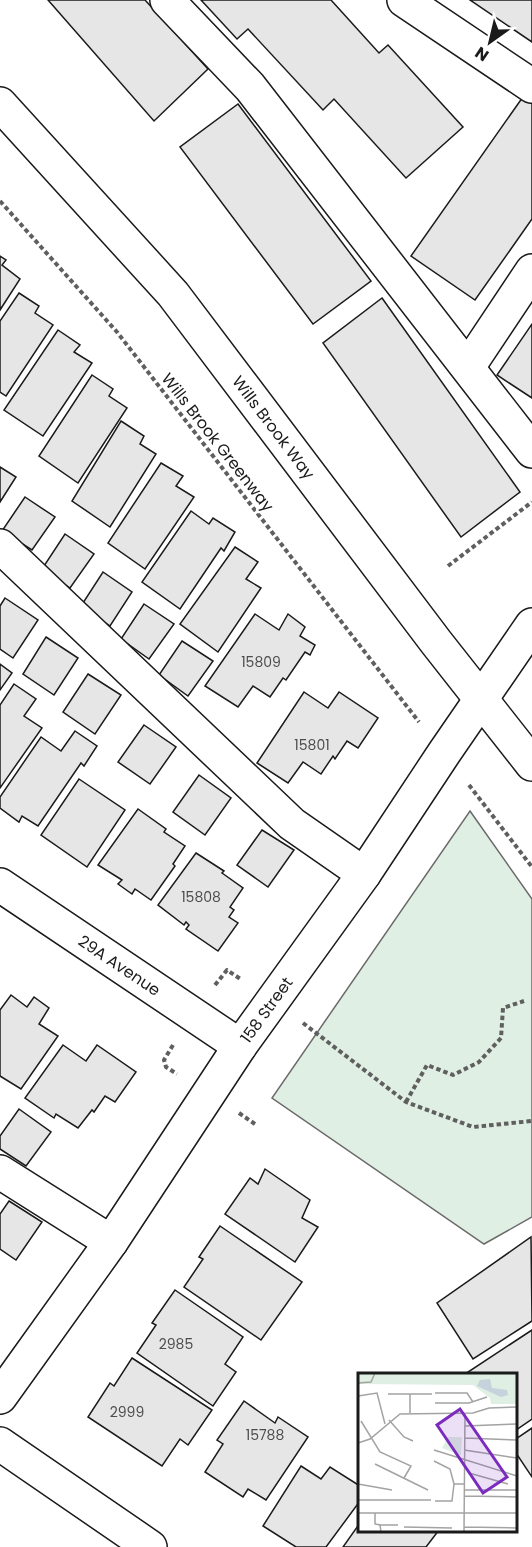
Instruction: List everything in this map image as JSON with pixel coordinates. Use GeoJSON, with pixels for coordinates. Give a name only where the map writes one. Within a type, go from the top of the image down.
{"type":"FeatureCollection","features":[{"type":"Feature","properties":{"kind":"street"},"geometry":{"type":"LineString","coordinates":[[167,0],[250,87],[532,451]]}},
{"type":"Feature","properties":{"kind":"street"},"geometry":{"type":"LineString","coordinates":[[404,0],[532,86]]}},
{"type":"Feature","properties":{"kind":"street","name":"Wills Brook Way"},"geometry":{"type":"LineString","coordinates":[[0,104],[173,294],[481,701],[532,764]]}},
{"type":"Feature","properties":{"kind":"street"},"geometry":{"type":"LineString","coordinates":[[468,367],[532,271]]}},
{"type":"Feature","properties":{"kind":"street"},"geometry":{"type":"LineString","coordinates":[[0,546],[292,824],[364,874]]}},
{"type":"Feature","properties":{"kind":"street","name":"158 Street"},"geometry":{"type":"LineString","coordinates":[[0,1397],[111,1242],[240,1046],[364,874],[532,625]]}},
{"type":"Feature","properties":{"kind":"street","name":"29A Avenue"},"geometry":{"type":"LineString","coordinates":[[0,885],[240,1046]]}},
{"type":"Feature","properties":{"kind":"street"},"geometry":{"type":"LineString","coordinates":[[0,1172],[111,1242]]}},
{"type":"Feature","properties":{"kind":"street"},"geometry":{"type":"LineString","coordinates":[[0,1444],[150,1547]]}},
{"type":"Feature","properties":{"kind":"path","name":"Wills Brook Greenway"},"geometry":{"type":"LineString","coordinates":[[0,201],[117,332],[407,707]]}},
{"type":"Feature","properties":{"kind":"path"},"geometry":{"type":"LineString","coordinates":[[448,566],[532,502]]}},
{"type":"Feature","properties":{"kind":"path"},"geometry":{"type":"LineString","coordinates":[[478,797],[532,867]]}},
{"type":"Feature","properties":{"kind":"path"},"geometry":{"type":"LineString","coordinates":[[213,988],[227,970],[246,983]]}},
{"type":"Feature","properties":{"kind":"path"},"geometry":{"type":"LineString","coordinates":[[406,1102],[427,1065],[453,1075],[479,1062],[501,1038],[503,1008],[524,1001]]}},
{"type":"Feature","properties":{"kind":"path"},"geometry":{"type":"LineString","coordinates":[[318,1033],[406,1102],[473,1127],[532,1121]]}},
{"type":"Feature","properties":{"kind":"path"},"geometry":{"type":"LineString","coordinates":[[175,1041],[164,1060],[166,1066],[182,1077]]}},
{"type":"Feature","properties":{"kind":"green space"},"geometry":{"type":"Polygon","coordinates":[[[470,811],[532,899],[532,1217],[484,1244],[272,1098],[470,811]]]}},
{"type":"Feature","properties":{"kind":"building"},"geometry":{"type":"Polygon","coordinates":[[[48,0],[145,0],[208,69],[154,121],[48,0]]]}},
{"type":"Feature","properties":{"kind":"building"},"geometry":{"type":"Polygon","coordinates":[[[201,0],[331,0],[379,53],[388,45],[463,127],[406,178],[334,99],[323,110],[248,29],[237,39],[201,0]]]}},
{"type":"Feature","properties":{"kind":"building"},"geometry":{"type":"Polygon","coordinates":[[[470,0],[532,0],[532,42],[470,0]]]}},
{"type":"Feature","properties":{"kind":"building"},"geometry":{"type":"Polygon","coordinates":[[[525,94],[532,98],[532,219],[475,300],[411,256],[525,94]]]}},
{"type":"Feature","properties":{"kind":"building"},"geometry":{"type":"Polygon","coordinates":[[[238,104],[371,281],[313,324],[180,147],[238,104]]]}},
{"type":"Feature","properties":{"kind":"building"},"geometry":{"type":"Polygon","coordinates":[[[0,256],[6,260],[2,265],[20,279],[0,310],[0,256]]]}},
{"type":"Feature","properties":{"kind":"building"},"geometry":{"type":"Polygon","coordinates":[[[19,293],[39,306],[35,313],[53,325],[6,396],[0,392],[0,321],[19,293]]]}},
{"type":"Feature","properties":{"kind":"building"},"geometry":{"type":"Polygon","coordinates":[[[382,298],[520,492],[461,537],[323,343],[382,298]]]}},
{"type":"Feature","properties":{"kind":"building"},"geometry":{"type":"Polygon","coordinates":[[[532,324],[532,398],[497,375],[532,324]]]}},
{"type":"Feature","properties":{"kind":"building"},"geometry":{"type":"Polygon","coordinates":[[[58,330],[80,345],[74,352],[92,363],[43,436],[4,410],[58,330]]]}},
{"type":"Feature","properties":{"kind":"building"},"geometry":{"type":"Polygon","coordinates":[[[92,375],[113,389],[109,396],[127,408],[78,483],[39,456],[92,375]]]}},
{"type":"Feature","properties":{"kind":"building"},"geometry":{"type":"Polygon","coordinates":[[[121,421],[144,436],[140,444],[156,454],[110,527],[72,501],[121,421]]]}},
{"type":"Feature","properties":{"kind":"building"},"geometry":{"type":"Polygon","coordinates":[[[161,463],[183,476],[176,486],[194,497],[145,569],[108,543],[161,463]]]}},
{"type":"Feature","properties":{"kind":"building"},"geometry":{"type":"Polygon","coordinates":[[[0,467],[16,477],[0,502],[0,467]]]}},
{"type":"Feature","properties":{"kind":"building"},"geometry":{"type":"Polygon","coordinates":[[[25,497],[55,517],[32,550],[2,531],[25,497]]]}},
{"type":"Feature","properties":{"kind":"building"},"geometry":{"type":"Polygon","coordinates":[[[191,511],[209,524],[213,518],[235,532],[224,551],[221,548],[180,609],[142,582],[191,511]]]}},
{"type":"Feature","properties":{"kind":"building"},"geometry":{"type":"Polygon","coordinates":[[[65,534],[94,554],[70,588],[42,569],[65,534]]]}},
{"type":"Feature","properties":{"kind":"building"},"geometry":{"type":"Polygon","coordinates":[[[235,547],[258,562],[246,579],[261,588],[218,652],[180,624],[235,547]]]}},
{"type":"Feature","properties":{"kind":"building"},"geometry":{"type":"Polygon","coordinates":[[[103,572],[132,592],[110,626],[81,606],[103,572]]]}},
{"type":"Feature","properties":{"kind":"building"},"geometry":{"type":"Polygon","coordinates":[[[5,598],[38,620],[13,658],[0,649],[0,606],[5,598]]]}},
{"type":"Feature","properties":{"kind":"building"},"geometry":{"type":"Polygon","coordinates":[[[144,604],[174,624],[149,659],[121,639],[144,604]]]}},
{"type":"Feature","properties":{"kind":"building"},"geometry":{"type":"Polygon","coordinates":[[[255,614],[279,630],[288,614],[305,627],[300,636],[315,645],[310,655],[305,652],[286,680],[283,678],[270,697],[253,686],[238,707],[205,686],[255,614]]]}},
{"type":"Feature","properties":{"kind":"building"},"geometry":{"type":"Polygon","coordinates":[[[46,637],[78,658],[54,695],[23,674],[46,637]]]}},
{"type":"Feature","properties":{"kind":"building"},"geometry":{"type":"Polygon","coordinates":[[[182,641],[213,661],[188,696],[159,675],[182,641]]]}},
{"type":"Feature","properties":{"kind":"building"},"geometry":{"type":"Polygon","coordinates":[[[0,664],[12,673],[0,690],[0,664]]]}},
{"type":"Feature","properties":{"kind":"building"},"geometry":{"type":"Polygon","coordinates":[[[88,674],[121,695],[95,734],[63,712],[88,674]]]}},
{"type":"Feature","properties":{"kind":"building"},"geometry":{"type":"Polygon","coordinates":[[[14,684],[36,699],[24,716],[42,728],[0,788],[0,705],[14,684]]]}},
{"type":"Feature","properties":{"kind":"building"},"geometry":{"type":"Polygon","coordinates":[[[304,692],[328,708],[339,692],[378,718],[358,748],[347,741],[321,774],[303,762],[288,783],[257,763],[304,692]]]}},
{"type":"Feature","properties":{"kind":"building"},"geometry":{"type":"Polygon","coordinates":[[[144,725],[176,747],[150,784],[118,762],[144,725]]]}},
{"type":"Feature","properties":{"kind":"building"},"geometry":{"type":"Polygon","coordinates":[[[75,731],[97,746],[84,766],[81,763],[38,826],[22,816],[19,822],[0,808],[0,797],[41,737],[61,751],[75,731]]]}},
{"type":"Feature","properties":{"kind":"building"},"geometry":{"type":"Polygon","coordinates":[[[199,775],[231,798],[205,835],[173,812],[199,775]]]}},
{"type":"Feature","properties":{"kind":"building"},"geometry":{"type":"Polygon","coordinates":[[[79,779],[125,810],[87,867],[41,835],[79,779]]]}},
{"type":"Feature","properties":{"kind":"building"},"geometry":{"type":"Polygon","coordinates":[[[138,809],[166,829],[164,832],[185,846],[173,864],[175,866],[151,900],[135,889],[132,894],[118,884],[122,880],[98,865],[138,809]]]}},
{"type":"Feature","properties":{"kind":"building"},"geometry":{"type":"Polygon","coordinates":[[[262,830],[294,850],[268,887],[237,865],[262,830]]]}},
{"type":"Feature","properties":{"kind":"building"},"geometry":{"type":"Polygon","coordinates":[[[196,853],[224,871],[222,873],[243,888],[230,907],[234,910],[229,917],[238,923],[218,951],[186,929],[189,925],[186,922],[184,925],[158,905],[196,853]]]}},
{"type":"Feature","properties":{"kind":"building"},"geometry":{"type":"Polygon","coordinates":[[[11,995],[27,1007],[34,997],[49,1008],[39,1024],[58,1036],[21,1089],[0,1076],[0,1010],[11,995]]]}},
{"type":"Feature","properties":{"kind":"building"},"geometry":{"type":"Polygon","coordinates":[[[63,1045],[86,1061],[97,1045],[136,1072],[115,1102],[105,1096],[94,1112],[92,1110],[78,1128],[56,1114],[54,1118],[25,1098],[63,1045]]]}},
{"type":"Feature","properties":{"kind":"building"},"geometry":{"type":"Polygon","coordinates":[[[19,1109],[51,1132],[26,1166],[0,1149],[0,1136],[19,1109]]]}},
{"type":"Feature","properties":{"kind":"building"},"geometry":{"type":"Polygon","coordinates":[[[265,1169],[310,1200],[302,1218],[318,1227],[295,1262],[225,1214],[250,1178],[258,1184],[265,1169]]]}},
{"type":"Feature","properties":{"kind":"building"},"geometry":{"type":"Polygon","coordinates":[[[9,1201],[42,1222],[16,1260],[0,1249],[0,1214],[9,1201]]]}},
{"type":"Feature","properties":{"kind":"building"},"geometry":{"type":"Polygon","coordinates":[[[220,1226],[302,1282],[261,1340],[184,1287],[203,1259],[199,1257],[220,1226]]]}},
{"type":"Feature","properties":{"kind":"building"},"geometry":{"type":"Polygon","coordinates":[[[531,1237],[532,1321],[473,1359],[437,1303],[531,1237]]]}},
{"type":"Feature","properties":{"kind":"building"},"geometry":{"type":"Polygon","coordinates":[[[175,1290],[243,1337],[225,1364],[236,1372],[213,1406],[137,1353],[156,1325],[152,1323],[175,1290]]]}},
{"type":"Feature","properties":{"kind":"building"},"geometry":{"type":"Polygon","coordinates":[[[532,1330],[532,1419],[517,1429],[517,1373],[467,1373],[532,1330]]]}},
{"type":"Feature","properties":{"kind":"building"},"geometry":{"type":"Polygon","coordinates":[[[132,1358],[212,1410],[188,1445],[180,1439],[162,1466],[88,1417],[110,1383],[114,1386],[132,1358]]]}},
{"type":"Feature","properties":{"kind":"building"},"geometry":{"type":"Polygon","coordinates":[[[244,1401],[275,1423],[278,1417],[308,1437],[266,1500],[248,1489],[243,1497],[205,1472],[223,1444],[217,1440],[244,1401]]]}},
{"type":"Feature","properties":{"kind":"building"},"geometry":{"type":"Polygon","coordinates":[[[532,1428],[532,1477],[517,1454],[517,1438],[532,1428]]]}},
{"type":"Feature","properties":{"kind":"building"},"geometry":{"type":"Polygon","coordinates":[[[301,1466],[321,1479],[330,1467],[358,1485],[358,1504],[326,1547],[296,1547],[263,1526],[301,1466]]]}},
{"type":"Feature","properties":{"kind":"building"},"geometry":{"type":"Polygon","coordinates":[[[358,1526],[358,1532],[437,1532],[426,1547],[343,1547],[358,1526]]]}}]}
